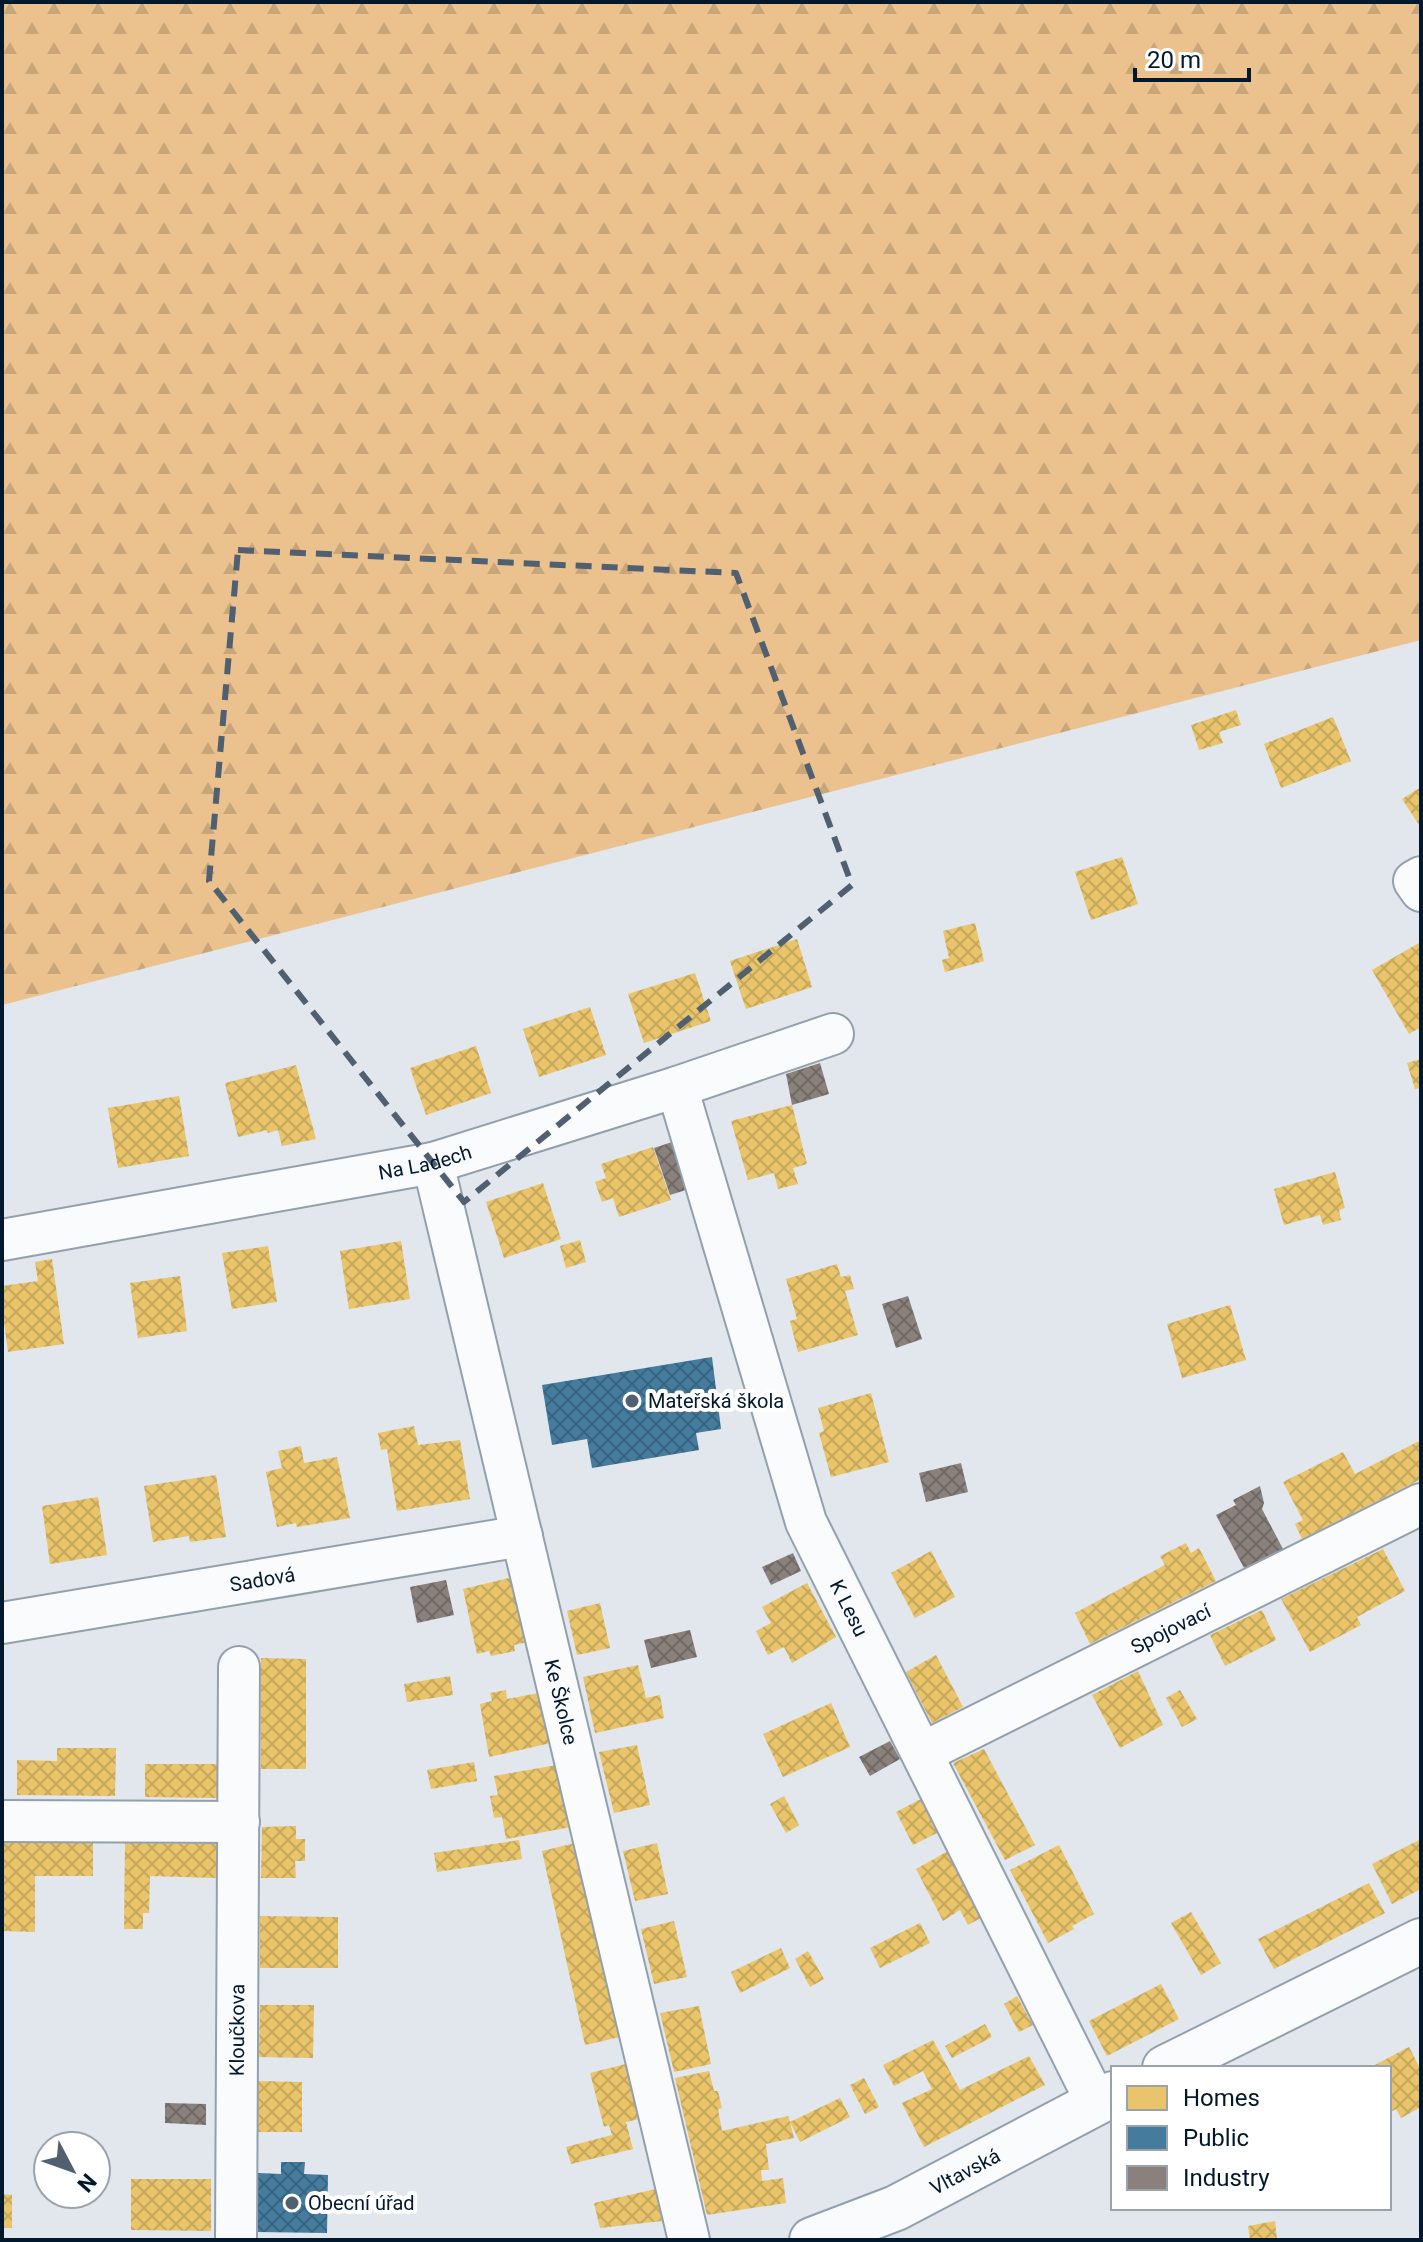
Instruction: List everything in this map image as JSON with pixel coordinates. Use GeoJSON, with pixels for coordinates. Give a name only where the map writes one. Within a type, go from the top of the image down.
{"type":"FeatureCollection","features":[{"type":"Feature","properties":{"kind":"street"},"geometry":{"type":"LineString","coordinates":[[1421,877],[1414,881],[1421,891]]}},
{"type":"Feature","properties":{"kind":"street","name":"Na Ladech"},"geometry":{"type":"LineString","coordinates":[[2,1240],[433,1163],[677,1087],[833,1034]]}},
{"type":"Feature","properties":{"kind":"street","name":"K Lesu"},"geometry":{"type":"LineString","coordinates":[[677,1087],[806,1522],[922,1753],[1104,2098]]}},
{"type":"Feature","properties":{"kind":"street","name":"Ke Školce"},"geometry":{"type":"LineString","coordinates":[[433,1163],[689,2240]]}},
{"type":"Feature","properties":{"kind":"street","name":"Spojovací"},"geometry":{"type":"LineString","coordinates":[[922,1753],[1421,1504]]}},
{"type":"Feature","properties":{"kind":"street","name":"Sadová"},"geometry":{"type":"LineString","coordinates":[[2,1623],[522,1536]]}},
{"type":"Feature","properties":{"kind":"street","name":"Kloučkova"},"geometry":{"type":"LineString","coordinates":[[236,2240],[239,1667]]}},
{"type":"Feature","properties":{"kind":"street"},"geometry":{"type":"LineString","coordinates":[[2,1821],[239,1822]]}},
{"type":"Feature","properties":{"kind":"street"},"geometry":{"type":"LineString","coordinates":[[1169,2066],[1421,1941]]}},
{"type":"Feature","properties":{"kind":"street","name":"Vltavská"},"geometry":{"type":"LineString","coordinates":[[812,2240],[896,2208],[1104,2098]]}},
{"type":"Feature","properties":{"kind":"highlighted area"},"geometry":{"type":"Polygon","coordinates":[[[238,550],[736,573],[852,885],[464,1202],[209,881],[238,550]]]}},
{"type":"Feature","properties":{"kind":"green space"},"geometry":{"type":"Polygon","coordinates":[[[2,2],[1421,2],[1421,640],[2,1005],[2,2]]]}},
{"type":"Feature","properties":{"kind":"building: Homes"},"geometry":{"type":"Polygon","coordinates":[[[1236,710],[1241,725],[1219,732],[1223,743],[1199,750],[1191,725],[1236,710]]]}},
{"type":"Feature","properties":{"kind":"building: Homes"},"geometry":{"type":"Polygon","coordinates":[[[1333,717],[1351,761],[1281,788],[1264,744],[1333,717]]]}},
{"type":"Feature","properties":{"kind":"building: Homes"},"geometry":{"type":"Polygon","coordinates":[[[1421,787],[1421,828],[1402,799],[1421,787]]]}},
{"type":"Feature","properties":{"kind":"building: Homes"},"geometry":{"type":"Polygon","coordinates":[[[1122,857],[1138,904],[1091,920],[1075,872],[1122,857]]]}},
{"type":"Feature","properties":{"kind":"building: Homes"},"geometry":{"type":"Polygon","coordinates":[[[975,923],[984,961],[945,972],[942,960],[949,958],[943,931],[975,923]]]}},
{"type":"Feature","properties":{"kind":"building: Homes"},"geometry":{"type":"Polygon","coordinates":[[[797,939],[812,987],[746,1009],[730,961],[797,939]]]}},
{"type":"Feature","properties":{"kind":"building: Homes"},"geometry":{"type":"Polygon","coordinates":[[[1419,943],[1421,1027],[1409,1034],[1372,970],[1419,943]]]}},
{"type":"Feature","properties":{"kind":"building: Homes"},"geometry":{"type":"Polygon","coordinates":[[[695,973],[711,1021],[644,1043],[628,994],[695,973]]]}},
{"type":"Feature","properties":{"kind":"building: Homes"},"geometry":{"type":"Polygon","coordinates":[[[590,1007],[606,1055],[539,1077],[523,1029],[590,1007]]]}},
{"type":"Feature","properties":{"kind":"building: Homes"},"geometry":{"type":"Polygon","coordinates":[[[476,1046],[491,1093],[426,1115],[410,1068],[476,1046]]]}},
{"type":"Feature","properties":{"kind":"building: Homes"},"geometry":{"type":"Polygon","coordinates":[[[1421,1059],[1421,1088],[1415,1089],[1407,1063],[1421,1059]]]}},
{"type":"Feature","properties":{"kind":"building: Homes"},"geometry":{"type":"Polygon","coordinates":[[[296,1065],[316,1139],[282,1146],[278,1130],[238,1137],[225,1083],[296,1065]]]}},
{"type":"Feature","properties":{"kind":"building: Homes"},"geometry":{"type":"Polygon","coordinates":[[[179,1096],[189,1156],[118,1168],[108,1108],[179,1096]]]}},
{"type":"Feature","properties":{"kind":"building: Homes"},"geometry":{"type":"Polygon","coordinates":[[[792,1105],[807,1164],[793,1168],[798,1184],[778,1189],[774,1173],[748,1180],[731,1121],[792,1105]]]}},
{"type":"Feature","properties":{"kind":"building: Homes"},"geometry":{"type":"Polygon","coordinates":[[[653,1147],[671,1200],[619,1217],[613,1198],[602,1202],[595,1182],[606,1178],[601,1164],[653,1147]]]}},
{"type":"Feature","properties":{"kind":"building: Homes"},"geometry":{"type":"Polygon","coordinates":[[[1335,1172],[1345,1208],[1339,1210],[1341,1220],[1323,1225],[1320,1215],[1284,1225],[1274,1189],[1335,1172]]]}},
{"type":"Feature","properties":{"kind":"building: Homes"},"geometry":{"type":"Polygon","coordinates":[[[543,1183],[561,1239],[504,1258],[486,1202],[543,1183]]]}},
{"type":"Feature","properties":{"kind":"building: Homes"},"geometry":{"type":"Polygon","coordinates":[[[580,1240],[586,1262],[566,1268],[560,1246],[580,1240]]]}},
{"type":"Feature","properties":{"kind":"building: Homes"},"geometry":{"type":"Polygon","coordinates":[[[401,1241],[410,1299],[349,1309],[340,1251],[401,1241]]]}},
{"type":"Feature","properties":{"kind":"building: Homes"},"geometry":{"type":"Polygon","coordinates":[[[268,1246],[277,1302],[232,1309],[222,1253],[268,1246]]]}},
{"type":"Feature","properties":{"kind":"building: Homes"},"geometry":{"type":"Polygon","coordinates":[[[52,1259],[64,1344],[8,1352],[2,1286],[38,1281],[35,1262],[52,1259]]]}},
{"type":"Feature","properties":{"kind":"building: Homes"},"geometry":{"type":"Polygon","coordinates":[[[837,1264],[841,1277],[850,1275],[854,1289],[845,1291],[858,1335],[798,1352],[790,1321],[797,1319],[786,1279],[837,1264]]]}},
{"type":"Feature","properties":{"kind":"building: Homes"},"geometry":{"type":"Polygon","coordinates":[[[180,1276],[187,1331],[138,1338],[130,1283],[180,1276]]]}},
{"type":"Feature","properties":{"kind":"building: Homes"},"geometry":{"type":"Polygon","coordinates":[[[1230,1305],[1246,1360],[1182,1378],[1167,1324],[1230,1305]]]}},
{"type":"Feature","properties":{"kind":"building: Homes"},"geometry":{"type":"Polygon","coordinates":[[[871,1393],[889,1462],[831,1477],[819,1433],[824,1431],[818,1408],[871,1393]]]}},
{"type":"Feature","properties":{"kind":"building: Homes"},"geometry":{"type":"Polygon","coordinates":[[[414,1426],[418,1445],[460,1440],[470,1499],[397,1511],[387,1449],[381,1450],[378,1433],[414,1426]]]}},
{"type":"Feature","properties":{"kind":"building: Homes"},"geometry":{"type":"Polygon","coordinates":[[[1421,1440],[1421,1479],[1302,1539],[1295,1524],[1303,1520],[1283,1482],[1343,1452],[1355,1474],[1421,1440]]]}},
{"type":"Feature","properties":{"kind":"building: Homes"},"geometry":{"type":"Polygon","coordinates":[[[301,1446],[304,1463],[337,1457],[350,1518],[297,1527],[296,1523],[277,1527],[266,1472],[282,1468],[278,1451],[301,1446]]]}},
{"type":"Feature","properties":{"kind":"building: Homes"},"geometry":{"type":"Polygon","coordinates":[[[216,1475],[226,1537],[190,1542],[189,1536],[153,1542],[144,1486],[216,1475]]]}},
{"type":"Feature","properties":{"kind":"building: Homes"},"geometry":{"type":"Polygon","coordinates":[[[98,1497],[107,1555],[50,1564],[42,1506],[98,1497]]]}},
{"type":"Feature","properties":{"kind":"building: Homes"},"geometry":{"type":"Polygon","coordinates":[[[1186,1543],[1191,1553],[1199,1548],[1216,1581],[1090,1644],[1075,1613],[1165,1565],[1160,1556],[1186,1543]]]}},
{"type":"Feature","properties":{"kind":"building: Homes"},"geometry":{"type":"Polygon","coordinates":[[[1383,1549],[1405,1591],[1357,1617],[1361,1625],[1310,1652],[1281,1599],[1383,1549]]]}},
{"type":"Feature","properties":{"kind":"building: Homes"},"geometry":{"type":"Polygon","coordinates":[[[931,1551],[955,1597],[915,1618],[891,1573],[931,1551]]]}},
{"type":"Feature","properties":{"kind":"building: Homes"},"geometry":{"type":"Polygon","coordinates":[[[513,1577],[528,1642],[514,1645],[515,1651],[491,1656],[489,1651],[477,1654],[463,1589],[513,1577]]]}},
{"type":"Feature","properties":{"kind":"building: Homes"},"geometry":{"type":"Polygon","coordinates":[[[807,1583],[836,1637],[792,1663],[784,1647],[768,1655],[756,1631],[771,1623],[762,1607],[807,1583]]]}},
{"type":"Feature","properties":{"kind":"building: Homes"},"geometry":{"type":"Polygon","coordinates":[[[600,1603],[610,1648],[577,1655],[567,1611],[600,1603]]]}},
{"type":"Feature","properties":{"kind":"building: Homes"},"geometry":{"type":"Polygon","coordinates":[[[1262,1610],[1276,1640],[1225,1666],[1210,1635],[1262,1610]]]}},
{"type":"Feature","properties":{"kind":"building: Homes"},"geometry":{"type":"Polygon","coordinates":[[[936,1655],[963,1707],[932,1723],[906,1672],[936,1655]]]}},
{"type":"Feature","properties":{"kind":"building: Homes"},"geometry":{"type":"Polygon","coordinates":[[[261,1658],[306,1659],[306,1769],[261,1769],[261,1658]]]}},
{"type":"Feature","properties":{"kind":"building: Homes"},"geometry":{"type":"Polygon","coordinates":[[[638,1665],[646,1698],[660,1695],[664,1718],[595,1733],[583,1677],[638,1665]]]}},
{"type":"Feature","properties":{"kind":"building: Homes"},"geometry":{"type":"Polygon","coordinates":[[[1138,1671],[1163,1725],[1120,1748],[1092,1695],[1138,1671]]]}},
{"type":"Feature","properties":{"kind":"building: Homes"},"geometry":{"type":"Polygon","coordinates":[[[450,1676],[453,1695],[407,1702],[404,1684],[450,1676]]]}},
{"type":"Feature","properties":{"kind":"building: Homes"},"geometry":{"type":"Polygon","coordinates":[[[506,1690],[507,1699],[539,1693],[551,1743],[489,1757],[480,1704],[492,1701],[490,1693],[506,1690]]]}},
{"type":"Feature","properties":{"kind":"building: Homes"},"geometry":{"type":"Polygon","coordinates":[[[1180,1690],[1197,1719],[1182,1727],[1166,1698],[1180,1690]]]}},
{"type":"Feature","properties":{"kind":"building: Homes"},"geometry":{"type":"Polygon","coordinates":[[[831,1703],[850,1747],[783,1777],[763,1734],[831,1703]]]}},
{"type":"Feature","properties":{"kind":"building: Homes"},"geometry":{"type":"Polygon","coordinates":[[[637,1745],[650,1805],[614,1813],[599,1752],[637,1745]]]}},
{"type":"Feature","properties":{"kind":"building: Homes"},"geometry":{"type":"Polygon","coordinates":[[[57,1748],[116,1748],[115,1796],[17,1795],[17,1760],[57,1761],[57,1748]]]}},
{"type":"Feature","properties":{"kind":"building: Homes"},"geometry":{"type":"Polygon","coordinates":[[[984,1749],[1035,1845],[1005,1860],[953,1763],[984,1749]]]}},
{"type":"Feature","properties":{"kind":"building: Homes"},"geometry":{"type":"Polygon","coordinates":[[[474,1762],[477,1781],[431,1789],[427,1770],[474,1762]]]}},
{"type":"Feature","properties":{"kind":"building: Homes"},"geometry":{"type":"Polygon","coordinates":[[[145,1764],[217,1764],[217,1798],[145,1797],[145,1764]]]}},
{"type":"Feature","properties":{"kind":"building: Homes"},"geometry":{"type":"Polygon","coordinates":[[[557,1765],[571,1827],[506,1839],[502,1817],[494,1818],[490,1796],[498,1795],[494,1776],[557,1765]]]}},
{"type":"Feature","properties":{"kind":"building: Homes"},"geometry":{"type":"Polygon","coordinates":[[[784,1796],[799,1825],[786,1833],[770,1804],[784,1796]]]}},
{"type":"Feature","properties":{"kind":"building: Homes"},"geometry":{"type":"Polygon","coordinates":[[[921,1799],[939,1832],[913,1845],[896,1812],[921,1799]]]}},
{"type":"Feature","properties":{"kind":"building: Homes"},"geometry":{"type":"Polygon","coordinates":[[[296,1826],[296,1839],[305,1839],[305,1861],[295,1861],[296,1878],[261,1878],[262,1827],[296,1826]]]}},
{"type":"Feature","properties":{"kind":"building: Homes"},"geometry":{"type":"Polygon","coordinates":[[[1421,1839],[1421,1889],[1392,1904],[1372,1864],[1421,1839]]]}},
{"type":"Feature","properties":{"kind":"building: Homes"},"geometry":{"type":"Polygon","coordinates":[[[519,1840],[522,1859],[437,1872],[434,1853],[519,1840]]]}},
{"type":"Feature","properties":{"kind":"building: Homes"},"geometry":{"type":"Polygon","coordinates":[[[2,1841],[93,1842],[93,1876],[35,1876],[35,1932],[2,1931],[2,1841]]]}},
{"type":"Feature","properties":{"kind":"building: Homes"},"geometry":{"type":"Polygon","coordinates":[[[125,1843],[216,1844],[216,1878],[150,1876],[149,1913],[143,1913],[143,1929],[124,1929],[125,1843]]]}},
{"type":"Feature","properties":{"kind":"building: Homes"},"geometry":{"type":"Polygon","coordinates":[[[575,1843],[620,2037],[585,2045],[542,1851],[575,1843]]]}},
{"type":"Feature","properties":{"kind":"building: Homes"},"geometry":{"type":"Polygon","coordinates":[[[657,1843],[668,1894],[635,1901],[623,1851],[657,1843]]]}},
{"type":"Feature","properties":{"kind":"building: Homes"},"geometry":{"type":"Polygon","coordinates":[[[1059,1845],[1094,1914],[1048,1943],[1010,1870],[1059,1845]]]}},
{"type":"Feature","properties":{"kind":"building: Homes"},"geometry":{"type":"Polygon","coordinates":[[[948,1851],[983,1917],[968,1925],[960,1910],[943,1921],[916,1869],[948,1851]]]}},
{"type":"Feature","properties":{"kind":"building: Homes"},"geometry":{"type":"Polygon","coordinates":[[[1369,1883],[1385,1913],[1274,1969],[1258,1939],[1369,1883]]]}},
{"type":"Feature","properties":{"kind":"building: Homes"},"geometry":{"type":"Polygon","coordinates":[[[1191,1912],[1221,1963],[1201,1975],[1171,1923],[1191,1912]]]}},
{"type":"Feature","properties":{"kind":"building: Homes"},"geometry":{"type":"Polygon","coordinates":[[[260,1916],[338,1917],[338,1968],[260,1968],[260,1916]]]}},
{"type":"Feature","properties":{"kind":"building: Homes"},"geometry":{"type":"Polygon","coordinates":[[[674,1921],[687,1977],[654,1984],[641,1929],[674,1921]]]}},
{"type":"Feature","properties":{"kind":"building: Homes"},"geometry":{"type":"Polygon","coordinates":[[[920,1923],[930,1943],[880,1968],[870,1948],[920,1923]]]}},
{"type":"Feature","properties":{"kind":"building: Homes"},"geometry":{"type":"Polygon","coordinates":[[[781,1948],[790,1968],[740,1993],[731,1972],[781,1948]]]}},
{"type":"Feature","properties":{"kind":"building: Homes"},"geometry":{"type":"Polygon","coordinates":[[[808,1951],[824,1979],[810,1987],[795,1959],[808,1951]]]}},
{"type":"Feature","properties":{"kind":"building: Homes"},"geometry":{"type":"Polygon","coordinates":[[[1161,1984],[1179,2019],[1107,2056],[1089,2021],[1161,1984]]]}},
{"type":"Feature","properties":{"kind":"building: Homes"},"geometry":{"type":"Polygon","coordinates":[[[1017,1996],[1033,2025],[1019,2032],[1004,2004],[1017,1996]]]}},
{"type":"Feature","properties":{"kind":"building: Homes"},"geometry":{"type":"Polygon","coordinates":[[[260,2005],[314,2005],[313,2058],[259,2057],[260,2005]]]}},
{"type":"Feature","properties":{"kind":"building: Homes"},"geometry":{"type":"Polygon","coordinates":[[[699,2006],[711,2064],[674,2072],[660,2013],[699,2006]]]}},
{"type":"Feature","properties":{"kind":"building: Homes"},"geometry":{"type":"Polygon","coordinates":[[[985,2024],[992,2037],[952,2058],[945,2046],[985,2024]]]}},
{"type":"Feature","properties":{"kind":"building: Homes"},"geometry":{"type":"Polygon","coordinates":[[[933,2040],[960,2090],[1029,2056],[1045,2085],[924,2147],[902,2103],[932,2089],[923,2071],[894,2086],[883,2065],[933,2040]]]}},
{"type":"Feature","properties":{"kind":"building: Homes"},"geometry":{"type":"Polygon","coordinates":[[[1409,2047],[1421,2070],[1421,2107],[1401,2118],[1396,2109],[1391,2112],[1391,2066],[1373,2066],[1409,2047]]]}},
{"type":"Feature","properties":{"kind":"building: Homes"},"geometry":{"type":"Polygon","coordinates":[[[626,2064],[639,2119],[626,2122],[633,2149],[571,2164],[566,2147],[612,2135],[609,2125],[604,2127],[590,2073],[626,2064]]]}},
{"type":"Feature","properties":{"kind":"building: Homes"},"geometry":{"type":"Polygon","coordinates":[[[709,2071],[722,2108],[718,2109],[722,2131],[788,2116],[794,2138],[766,2144],[769,2170],[761,2170],[762,2181],[783,2178],[786,2203],[707,2215],[675,2078],[709,2071]]]}},
{"type":"Feature","properties":{"kind":"building: Homes"},"geometry":{"type":"Polygon","coordinates":[[[864,2078],[879,2107],[865,2114],[850,2085],[864,2078]]]}},
{"type":"Feature","properties":{"kind":"building: Homes"},"geometry":{"type":"Polygon","coordinates":[[[258,2081],[302,2082],[302,2132],[258,2132],[258,2081]]]}},
{"type":"Feature","properties":{"kind":"building: Homes"},"geometry":{"type":"Polygon","coordinates":[[[840,2098],[850,2117],[800,2142],[790,2122],[840,2098]]]}},
{"type":"Feature","properties":{"kind":"building: Homes"},"geometry":{"type":"Polygon","coordinates":[[[131,2179],[211,2179],[211,2231],[131,2230],[131,2179]]]}},
{"type":"Feature","properties":{"kind":"building: Homes"},"geometry":{"type":"Polygon","coordinates":[[[656,2189],[662,2221],[600,2228],[594,2203],[656,2189]]]}},
{"type":"Feature","properties":{"kind":"building: Homes"},"geometry":{"type":"Polygon","coordinates":[[[2,2194],[12,2195],[12,2228],[2,2228],[2,2194]]]}},
{"type":"Feature","properties":{"kind":"building: Homes"},"geometry":{"type":"Polygon","coordinates":[[[1275,2221],[1277,2240],[1250,2240],[1248,2226],[1275,2221]]]}},
{"type":"Feature","properties":{"kind":"building: Public","name":"Mateřská škola"},"geometry":{"type":"Polygon","coordinates":[[[712,1357],[721,1429],[696,1433],[699,1450],[592,1468],[587,1439],[552,1445],[542,1385],[712,1357]]]}},
{"type":"Feature","properties":{"kind":"building: Public","name":"Obecní úřad"},"geometry":{"type":"Polygon","coordinates":[[[281,2162],[305,2162],[304,2174],[328,2175],[327,2233],[256,2232],[258,2173],[281,2174],[281,2162]]]}},
{"type":"Feature","properties":{"kind":"building: Industry"},"geometry":{"type":"Polygon","coordinates":[[[820,1063],[829,1094],[792,1105],[786,1074],[820,1063]]]}},
{"type":"Feature","properties":{"kind":"building: Industry"},"geometry":{"type":"Polygon","coordinates":[[[672,1142],[686,1190],[670,1195],[654,1148],[672,1142]]]}},
{"type":"Feature","properties":{"kind":"building: Industry"},"geometry":{"type":"Polygon","coordinates":[[[908,1296],[922,1339],[896,1348],[882,1304],[908,1296]]]}},
{"type":"Feature","properties":{"kind":"building: Industry"},"geometry":{"type":"Polygon","coordinates":[[[961,1463],[968,1492],[926,1502],[919,1473],[961,1463]]]}},
{"type":"Feature","properties":{"kind":"building: Industry"},"geometry":{"type":"Polygon","coordinates":[[[1260,1486],[1264,1503],[1262,1509],[1283,1549],[1244,1568],[1216,1515],[1236,1505],[1233,1500],[1260,1486]]]}},
{"type":"Feature","properties":{"kind":"building: Industry"},"geometry":{"type":"Polygon","coordinates":[[[793,1553],[801,1571],[771,1585],[762,1567],[793,1553]]]}},
{"type":"Feature","properties":{"kind":"building: Industry"},"geometry":{"type":"Polygon","coordinates":[[[446,1580],[454,1615],[417,1623],[410,1587],[446,1580]]]}},
{"type":"Feature","properties":{"kind":"building: Industry"},"geometry":{"type":"Polygon","coordinates":[[[690,1630],[697,1657],[651,1668],[644,1640],[690,1630]]]}},
{"type":"Feature","properties":{"kind":"building: Industry"},"geometry":{"type":"Polygon","coordinates":[[[890,1741],[900,1759],[870,1776],[859,1757],[890,1741]]]}},
{"type":"Feature","properties":{"kind":"building: Industry"},"geometry":{"type":"Polygon","coordinates":[[[165,2103],[206,2104],[206,2125],[165,2123],[165,2103]]]}},
{"type":"Feature","properties":{"kind":"place","name":"Mateřská škola"},"geometry":{"type":"Point","coordinates":[632,1401]}},
{"type":"Feature","properties":{"kind":"place","name":"Obecní úřad"},"geometry":{"type":"Point","coordinates":[292,2203]}}]}
